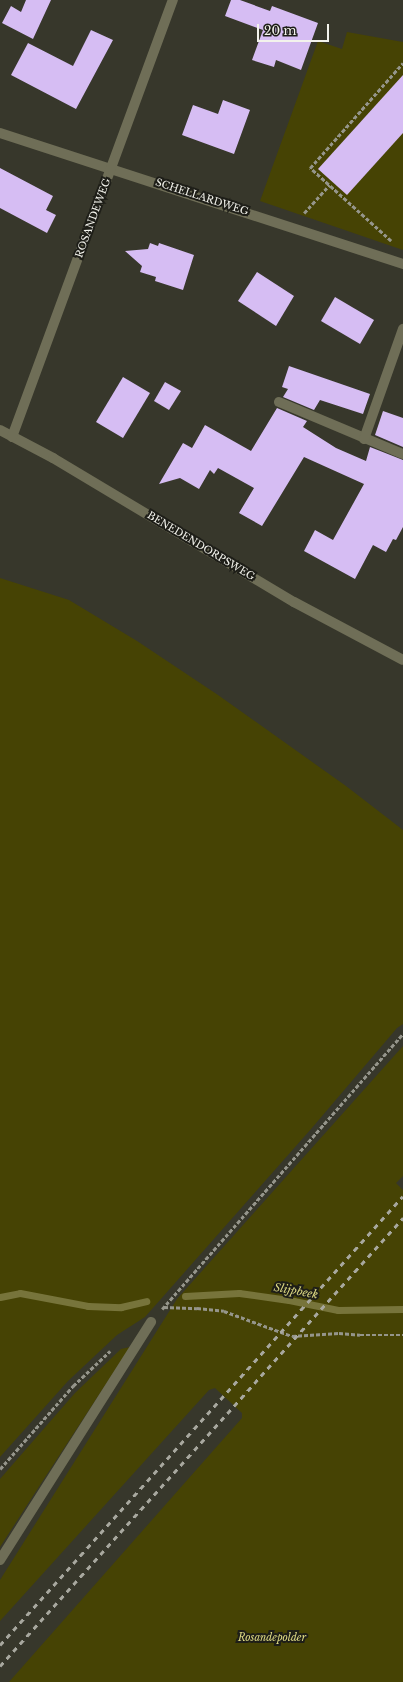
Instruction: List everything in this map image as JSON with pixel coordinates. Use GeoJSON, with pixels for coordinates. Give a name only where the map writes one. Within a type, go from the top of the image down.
{"type":"FeatureCollection","features":[{"type":"Feature","properties":{"kind":"street","name":"ROSANDEWEG"},"geometry":{"type":"LineString","coordinates":[[12,437],[173,0]]}},
{"type":"Feature","properties":{"kind":"street","name":"SCHELLARDWEG"},"geometry":{"type":"LineString","coordinates":[[0,133],[403,264]]}},
{"type":"Feature","properties":{"kind":"street"},"geometry":{"type":"LineString","coordinates":[[364,439],[403,329]]}},
{"type":"Feature","properties":{"kind":"street"},"geometry":{"type":"LineString","coordinates":[[279,402],[364,439],[403,454]]}},
{"type":"Feature","properties":{"kind":"street","name":"BENEDENDORPSWEG"},"geometry":{"type":"LineString","coordinates":[[0,430],[53,458],[294,602],[403,660]]}},
{"type":"Feature","properties":{"kind":"street"},"geometry":{"type":"LineString","coordinates":[[0,1560],[151,1322]]}},
{"type":"Feature","properties":{"kind":"path"},"geometry":{"type":"LineString","coordinates":[[392,242],[310,168],[403,63]]}},
{"type":"Feature","properties":{"kind":"path"},"geometry":{"type":"LineString","coordinates":[[291,227],[329,185]]}},
{"type":"Feature","properties":{"kind":"path"},"geometry":{"type":"LineString","coordinates":[[151,1322],[403,1034]]}},
{"type":"Feature","properties":{"kind":"path"},"geometry":{"type":"LineString","coordinates":[[164,1306],[197,1308],[224,1312],[292,1336],[339,1332],[360,1335],[403,1335]]}},
{"type":"Feature","properties":{"kind":"path"},"geometry":{"type":"LineString","coordinates":[[0,1469],[73,1386],[113,1348]]}},
{"type":"Feature","properties":{"kind":"green space"},"geometry":{"type":"Polygon","coordinates":[[[347,32],[403,42],[403,250],[260,201],[318,41],[342,49],[347,32]]]}},
{"type":"Feature","properties":{"kind":"green space"},"geometry":{"type":"Polygon","coordinates":[[[0,578],[69,600],[137,641],[218,695],[346,786],[403,830],[403,1024],[397,1028],[311,1129],[145,1317],[117,1335],[68,1381],[0,1457],[0,578]]]}},
{"type":"Feature","properties":{"kind":"green space","name":"Rosandepolder"},"geometry":{"type":"Polygon","coordinates":[[[403,1046],[403,1176],[396,1183],[403,1190],[403,1682],[9,1682],[242,1418],[242,1413],[215,1388],[209,1390],[0,1621],[0,1580],[177,1299],[403,1046]]]}},
{"type":"Feature","properties":{"kind":"green space"},"geometry":{"type":"Polygon","coordinates":[[[130,1347],[0,1547],[0,1479],[75,1393],[121,1349],[130,1347]]]}},
{"type":"Feature","properties":{"kind":"building"},"geometry":{"type":"Polygon","coordinates":[[[26,0],[51,0],[33,39],[2,23],[11,6],[21,12],[26,0]]]}},
{"type":"Feature","properties":{"kind":"building"},"geometry":{"type":"Polygon","coordinates":[[[231,0],[240,0],[270,11],[272,6],[318,23],[301,70],[276,60],[274,67],[252,60],[263,30],[225,16],[231,0]]]}},
{"type":"Feature","properties":{"kind":"building"},"geometry":{"type":"Polygon","coordinates":[[[91,30],[113,40],[76,109],[11,75],[28,43],[73,66],[91,30]]]}},
{"type":"Feature","properties":{"kind":"building"},"geometry":{"type":"Polygon","coordinates":[[[403,75],[403,133],[347,195],[318,169],[403,75]]]}},
{"type":"Feature","properties":{"kind":"building"},"geometry":{"type":"Polygon","coordinates":[[[223,100],[250,110],[234,154],[182,135],[193,105],[218,114],[223,100]]]}},
{"type":"Feature","properties":{"kind":"building"},"geometry":{"type":"Polygon","coordinates":[[[0,168],[53,196],[46,210],[56,215],[47,233],[0,208],[0,168]]]}},
{"type":"Feature","properties":{"kind":"building"},"geometry":{"type":"Polygon","coordinates":[[[150,243],[158,246],[159,243],[194,255],[183,290],[155,281],[156,277],[140,272],[142,266],[125,251],[148,249],[150,243]]]}},
{"type":"Feature","properties":{"kind":"building"},"geometry":{"type":"Polygon","coordinates":[[[257,272],[294,296],[276,326],[238,301],[257,272]]]}},
{"type":"Feature","properties":{"kind":"building"},"geometry":{"type":"Polygon","coordinates":[[[335,297],[374,320],[360,344],[321,321],[335,297]]]}},
{"type":"Feature","properties":{"kind":"building"},"geometry":{"type":"Polygon","coordinates":[[[289,366],[370,394],[363,414],[320,400],[314,410],[283,397],[288,389],[282,387],[289,366]]]}},
{"type":"Feature","properties":{"kind":"building"},"geometry":{"type":"Polygon","coordinates":[[[123,377],[150,393],[123,438],[96,422],[123,377]]]}},
{"type":"Feature","properties":{"kind":"building"},"geometry":{"type":"Polygon","coordinates":[[[165,382],[181,391],[169,410],[154,401],[165,382]]]}},
{"type":"Feature","properties":{"kind":"building"},"geometry":{"type":"Polygon","coordinates":[[[277,408],[307,421],[303,427],[336,448],[366,461],[370,447],[403,460],[403,527],[396,540],[393,539],[386,552],[373,545],[355,579],[304,551],[315,530],[333,540],[364,484],[304,457],[262,526],[239,513],[254,488],[218,468],[214,474],[210,470],[199,489],[180,478],[159,484],[183,443],[192,448],[205,425],[251,451],[277,408]]]}},
{"type":"Feature","properties":{"kind":"building"},"geometry":{"type":"Polygon","coordinates":[[[383,411],[403,418],[403,447],[375,435],[383,411]]]}},
{"type":"Feature","properties":{"kind":"waterway","name":"Slijpbeek"},"geometry":{"type":"LineString","coordinates":[[0,1297],[20,1293],[88,1306],[121,1307],[146,1301]]}},
{"type":"Feature","properties":{"kind":"waterway","name":"Slijpbeek"},"geometry":{"type":"LineString","coordinates":[[185,1296],[239,1293],[289,1300],[338,1310],[403,1309]]}},
{"type":"Feature","properties":{"kind":"railway"},"geometry":{"type":"LineString","coordinates":[[0,1645],[403,1196]]}},
{"type":"Feature","properties":{"kind":"railway"},"geometry":{"type":"LineString","coordinates":[[0,1666],[403,1218]]}}]}
